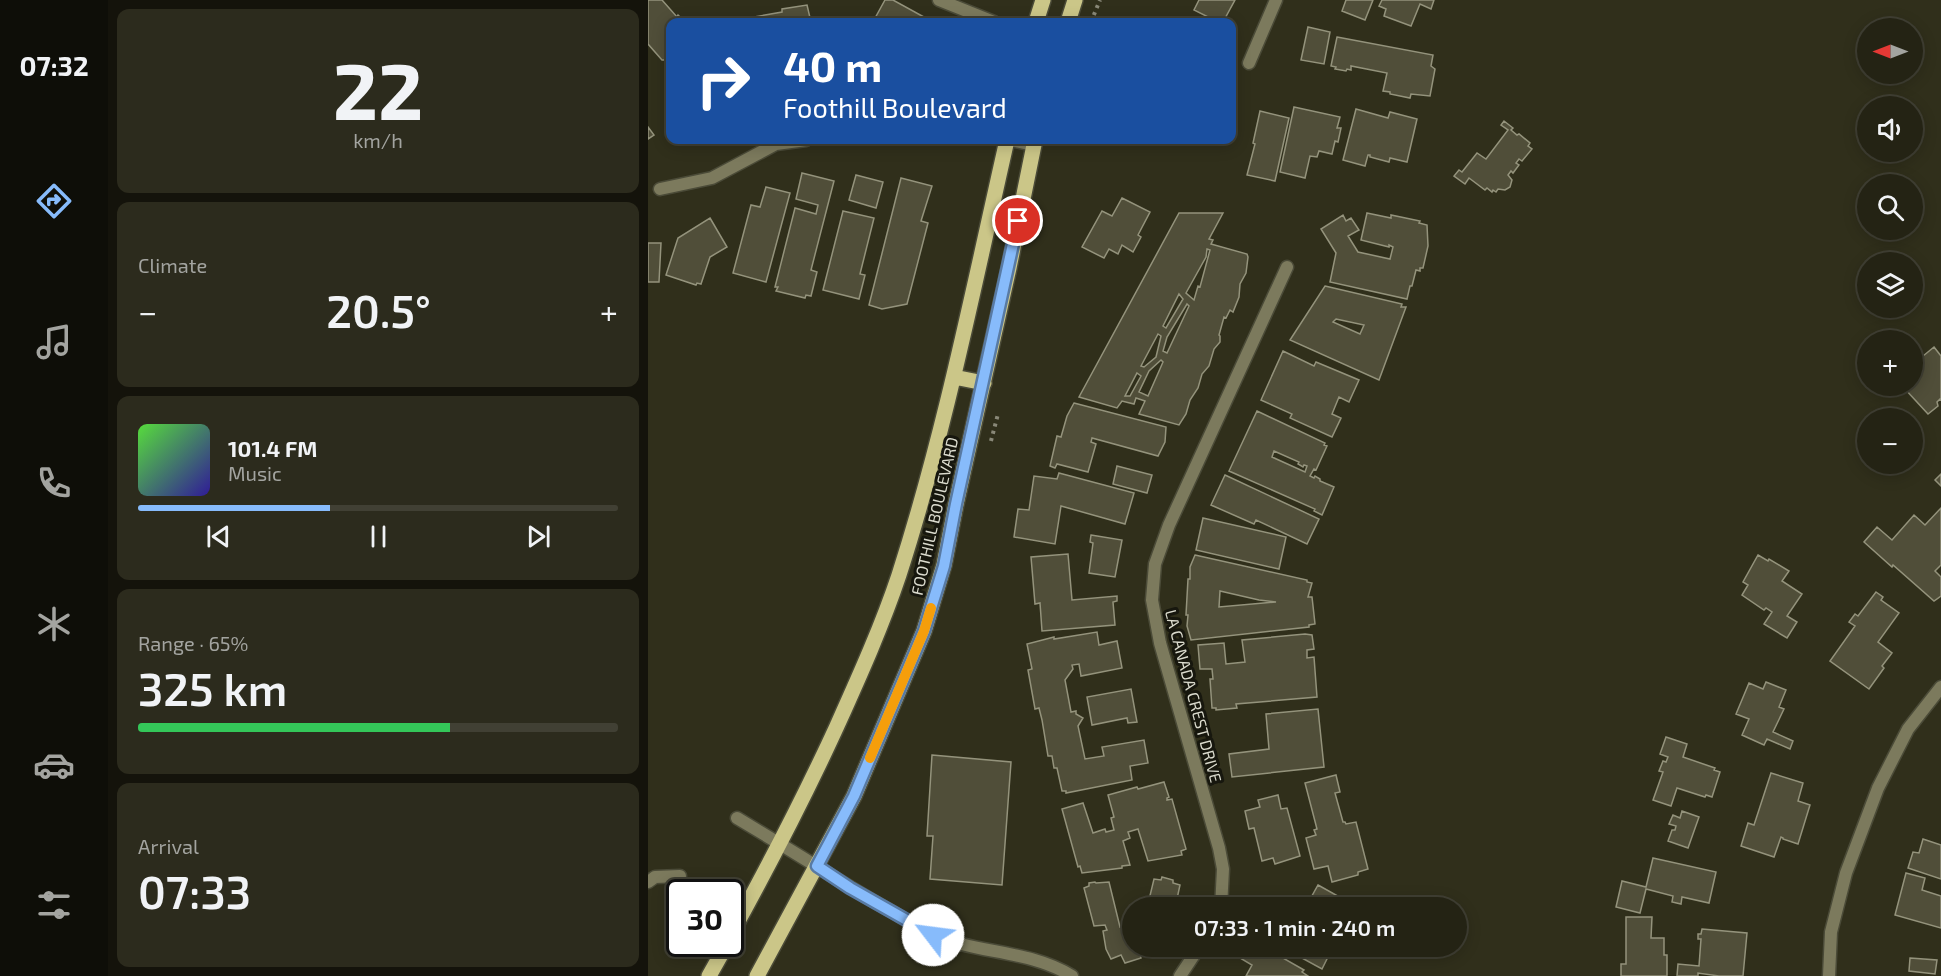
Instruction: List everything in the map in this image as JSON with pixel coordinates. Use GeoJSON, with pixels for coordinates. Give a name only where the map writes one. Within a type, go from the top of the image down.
{"type":"FeatureCollection","features":[{"type":"Feature","properties":{"kind":"main road"},"geometry":{"type":"LineString","coordinates":[[1037,18],[1043,0]]}},
{"type":"Feature","properties":{"kind":"main road"},"geometry":{"type":"LineString","coordinates":[[1069,18],[1075,0]]}},
{"type":"Feature","properties":{"kind":"main road","name":"FOOTHILL BOULEVARD"},"geometry":{"type":"LineString","coordinates":[[744,910],[780,844],[860,676],[898,577],[930,473],[1008,144]]}},
{"type":"Feature","properties":{"kind":"main road","name":"FOOTHILL BOULEVARD"},"geometry":{"type":"LineString","coordinates":[[757,976],[854,796],[924,631],[944,566],[1034,144]]}},
{"type":"Feature","properties":{"kind":"main road"},"geometry":{"type":"LineString","coordinates":[[954,376],[984,383]]}},
{"type":"Feature","properties":{"kind":"main road"},"geometry":{"type":"LineString","coordinates":[[709,976],[720,957]]}},
{"type":"Feature","properties":{"kind":"street"},"geometry":{"type":"LineString","coordinates":[[939,0],[984,18]]}},
{"type":"Feature","properties":{"kind":"street"},"geometry":{"type":"LineString","coordinates":[[1249,63],[1276,0]]}},
{"type":"Feature","properties":{"kind":"street"},"geometry":{"type":"LineString","coordinates":[[660,189],[712,178],[776,144]]}},
{"type":"Feature","properties":{"kind":"street","name":"LA CANADA CREST DRIVE"},"geometry":{"type":"LineString","coordinates":[[1222,897],[1223,869],[1219,848],[1160,643],[1152,600],[1155,564],[1169,525],[1287,267]]}},
{"type":"Feature","properties":{"kind":"street"},"geometry":{"type":"LineString","coordinates":[[1829,976],[1831,932],[1846,873],[1878,788],[1908,729],[1941,687]]}},
{"type":"Feature","properties":{"kind":"street"},"geometry":{"type":"LineString","coordinates":[[737,818],[850,888],[933,935],[966,945],[1024,956],[1058,968],[1072,976]]}},
{"type":"Feature","properties":{"kind":"street"},"geometry":{"type":"LineString","coordinates":[[648,882],[655,877],[680,876]]}},
{"type":"Feature","properties":{"kind":"street"},"geometry":{"type":"LineString","coordinates":[[1180,976],[1193,957]]}},
{"type":"Feature","properties":{"kind":"path"},"geometry":{"type":"LineString","coordinates":[[1093,18],[1100,0]]}},
{"type":"Feature","properties":{"kind":"building"},"geometry":{"type":"Polygon","coordinates":[[[648,0],[662,0],[677,17],[678,15],[681,18],[666,18],[666,60],[662,60],[648,44],[648,0]]]}},
{"type":"Feature","properties":{"kind":"building"},"geometry":{"type":"Polygon","coordinates":[[[885,0],[893,0],[926,18],[875,18],[885,0]]]}},
{"type":"Feature","properties":{"kind":"building"},"geometry":{"type":"Polygon","coordinates":[[[1199,0],[1235,0],[1225,18],[1210,18],[1194,10],[1199,0]]]}},
{"type":"Feature","properties":{"kind":"building"},"geometry":{"type":"Polygon","coordinates":[[[1346,0],[1373,0],[1365,20],[1342,11],[1346,0]]]}},
{"type":"Feature","properties":{"kind":"building"},"geometry":{"type":"Polygon","coordinates":[[[1382,0],[1434,0],[1431,9],[1420,4],[1411,26],[1384,16],[1386,9],[1379,6],[1382,0]]]}},
{"type":"Feature","properties":{"kind":"building"},"geometry":{"type":"Polygon","coordinates":[[[807,5],[810,18],[748,18],[782,12],[782,9],[807,5]]]}},
{"type":"Feature","properties":{"kind":"building"},"geometry":{"type":"Polygon","coordinates":[[[1308,27],[1330,32],[1324,64],[1301,60],[1308,27]]]}},
{"type":"Feature","properties":{"kind":"building"},"geometry":{"type":"Polygon","coordinates":[[[1337,37],[1433,55],[1431,66],[1435,69],[1430,96],[1411,94],[1410,98],[1383,91],[1387,73],[1351,66],[1351,70],[1346,71],[1335,69],[1336,67],[1331,66],[1337,37]]]}},
{"type":"Feature","properties":{"kind":"building"},"geometry":{"type":"Polygon","coordinates":[[[1294,107],[1340,117],[1337,128],[1341,128],[1338,142],[1335,141],[1332,154],[1319,151],[1317,157],[1310,156],[1305,178],[1280,172],[1294,107]]]}},
{"type":"Feature","properties":{"kind":"building"},"geometry":{"type":"Polygon","coordinates":[[[1356,109],[1388,118],[1390,112],[1417,119],[1407,162],[1390,158],[1389,162],[1370,157],[1370,155],[1368,155],[1365,166],[1343,160],[1356,109]]]}},
{"type":"Feature","properties":{"kind":"building"},"geometry":{"type":"Polygon","coordinates":[[[1260,111],[1289,118],[1275,181],[1247,175],[1260,111]]]}},
{"type":"Feature","properties":{"kind":"building"},"geometry":{"type":"Polygon","coordinates":[[[1504,121],[1513,128],[1511,130],[1530,143],[1528,146],[1532,149],[1522,161],[1519,159],[1516,163],[1519,165],[1513,173],[1511,171],[1508,175],[1512,180],[1510,187],[1492,192],[1487,188],[1485,190],[1469,178],[1465,184],[1454,176],[1459,170],[1462,172],[1477,153],[1486,159],[1508,130],[1501,125],[1504,121]]]}},
{"type":"Feature","properties":{"kind":"building"},"geometry":{"type":"Polygon","coordinates":[[[648,127],[654,135],[648,139],[648,127]]]}},
{"type":"Feature","properties":{"kind":"building"},"geometry":{"type":"Polygon","coordinates":[[[1167,144],[1203,144],[1203,145],[1167,144]]]}},
{"type":"Feature","properties":{"kind":"building"},"geometry":{"type":"Polygon","coordinates":[[[802,173],[834,181],[811,270],[817,272],[811,296],[806,295],[805,298],[776,291],[778,287],[775,287],[795,208],[816,214],[818,205],[796,199],[802,173]]]}},
{"type":"Feature","properties":{"kind":"building"},"geometry":{"type":"Polygon","coordinates":[[[856,175],[883,182],[876,208],[849,200],[856,175]]]}},
{"type":"Feature","properties":{"kind":"building"},"geometry":{"type":"Polygon","coordinates":[[[901,178],[932,186],[921,221],[928,223],[907,304],[882,309],[869,305],[901,178]]]}},
{"type":"Feature","properties":{"kind":"building"},"geometry":{"type":"Polygon","coordinates":[[[766,187],[790,193],[766,282],[733,273],[751,205],[760,207],[766,187]]]}},
{"type":"Feature","properties":{"kind":"building"},"geometry":{"type":"Polygon","coordinates":[[[1122,198],[1150,212],[1138,235],[1141,237],[1133,252],[1122,245],[1118,254],[1109,249],[1104,258],[1082,247],[1102,211],[1112,216],[1122,198]]]}},
{"type":"Feature","properties":{"kind":"building"},"geometry":{"type":"Polygon","coordinates":[[[843,211],[874,218],[860,274],[865,275],[859,299],[823,290],[843,211]]]}},
{"type":"Feature","properties":{"kind":"building"},"geometry":{"type":"Polygon","coordinates":[[[1179,213],[1223,213],[1209,239],[1213,240],[1211,244],[1247,254],[1246,273],[1240,284],[1239,297],[1233,312],[1230,310],[1226,318],[1224,317],[1219,335],[1220,342],[1214,349],[1209,366],[1202,374],[1198,388],[1179,425],[1139,414],[1145,401],[1136,398],[1134,404],[1122,401],[1117,408],[1079,397],[1179,213]],[[1207,249],[1206,257],[1186,293],[1194,300],[1210,250],[1207,249]],[[1179,294],[1163,326],[1166,328],[1183,299],[1179,294]],[[1187,304],[1167,337],[1163,351],[1167,353],[1189,306],[1187,304]],[[1158,334],[1141,366],[1144,367],[1156,357],[1161,336],[1158,334]],[[1161,360],[1149,371],[1139,392],[1148,396],[1163,362],[1161,360]],[[1137,373],[1125,396],[1130,396],[1141,376],[1137,373]]]}},
{"type":"Feature","properties":{"kind":"building"},"geometry":{"type":"Polygon","coordinates":[[[1367,213],[1391,218],[1391,215],[1420,221],[1419,223],[1427,225],[1428,246],[1423,268],[1420,268],[1420,271],[1416,270],[1407,299],[1330,282],[1336,253],[1321,229],[1343,215],[1346,221],[1351,218],[1359,230],[1348,236],[1358,252],[1390,259],[1393,247],[1361,240],[1367,213]]]}},
{"type":"Feature","properties":{"kind":"building"},"geometry":{"type":"Polygon","coordinates":[[[710,218],[727,247],[710,257],[701,284],[696,285],[666,275],[678,238],[710,218]]]}},
{"type":"Feature","properties":{"kind":"building"},"geometry":{"type":"Polygon","coordinates":[[[648,243],[661,243],[659,282],[648,282],[648,243]]]}},
{"type":"Feature","properties":{"kind":"building"},"geometry":{"type":"Polygon","coordinates":[[[1325,286],[1402,304],[1401,307],[1406,307],[1379,380],[1290,340],[1325,286]],[[1336,319],[1333,322],[1360,334],[1364,325],[1336,319]]]}},
{"type":"Feature","properties":{"kind":"building"},"geometry":{"type":"Polygon","coordinates":[[[1934,347],[1941,356],[1941,400],[1937,402],[1938,406],[1928,414],[1911,396],[1923,396],[1923,356],[1934,347]]]}},
{"type":"Feature","properties":{"kind":"building"},"geometry":{"type":"Polygon","coordinates":[[[1283,351],[1314,366],[1316,362],[1359,380],[1349,402],[1339,397],[1332,414],[1341,418],[1332,437],[1290,418],[1292,414],[1261,400],[1283,351]]]}},
{"type":"Feature","properties":{"kind":"building"},"geometry":{"type":"Polygon","coordinates":[[[1074,403],[1166,427],[1165,442],[1158,456],[1092,438],[1091,442],[1096,444],[1088,472],[1057,464],[1055,468],[1050,466],[1057,436],[1061,437],[1067,416],[1074,403]]]}},
{"type":"Feature","properties":{"kind":"building"},"geometry":{"type":"Polygon","coordinates":[[[1257,411],[1325,443],[1324,445],[1327,446],[1316,470],[1314,469],[1310,476],[1314,478],[1315,476],[1320,481],[1334,487],[1322,515],[1314,511],[1315,509],[1229,471],[1257,411]],[[1274,451],[1272,457],[1305,472],[1307,466],[1303,467],[1298,464],[1299,462],[1274,451]]]}},
{"type":"Feature","properties":{"kind":"building"},"geometry":{"type":"Polygon","coordinates":[[[1117,466],[1152,475],[1147,493],[1113,484],[1117,466]]]}},
{"type":"Feature","properties":{"kind":"building"},"geometry":{"type":"Polygon","coordinates":[[[1059,473],[1134,493],[1125,524],[1061,506],[1055,544],[1014,537],[1018,509],[1029,510],[1034,476],[1057,479],[1059,473]]]}},
{"type":"Feature","properties":{"kind":"building"},"geometry":{"type":"Polygon","coordinates":[[[1941,474],[1941,486],[1935,480],[1941,474]]]}},
{"type":"Feature","properties":{"kind":"building"},"geometry":{"type":"Polygon","coordinates":[[[1225,475],[1319,519],[1307,544],[1256,520],[1254,524],[1211,505],[1225,475]]]}},
{"type":"Feature","properties":{"kind":"building"},"geometry":{"type":"Polygon","coordinates":[[[1941,508],[1941,565],[1935,571],[1941,577],[1941,596],[1934,601],[1864,542],[1877,527],[1892,540],[1914,515],[1925,525],[1941,508]]]}},
{"type":"Feature","properties":{"kind":"building"},"geometry":{"type":"Polygon","coordinates":[[[1203,518],[1286,537],[1279,569],[1196,550],[1203,518]]]}},
{"type":"Feature","properties":{"kind":"building"},"geometry":{"type":"Polygon","coordinates":[[[1091,535],[1122,540],[1115,577],[1089,573],[1093,543],[1090,542],[1091,535]]]}},
{"type":"Feature","properties":{"kind":"building"},"geometry":{"type":"Polygon","coordinates":[[[1068,554],[1072,600],[1117,596],[1117,601],[1113,602],[1115,625],[1042,631],[1040,603],[1035,604],[1031,557],[1068,554]]]}},
{"type":"Feature","properties":{"kind":"building"},"geometry":{"type":"Polygon","coordinates":[[[1195,555],[1307,580],[1312,583],[1308,597],[1312,597],[1315,624],[1309,627],[1191,640],[1187,626],[1188,615],[1186,615],[1190,567],[1195,555]],[[1220,591],[1219,607],[1276,602],[1220,591]]]}},
{"type":"Feature","properties":{"kind":"building"},"geometry":{"type":"Polygon","coordinates":[[[1758,555],[1789,571],[1782,581],[1802,594],[1787,616],[1797,622],[1787,638],[1764,624],[1772,612],[1766,608],[1764,610],[1742,595],[1748,585],[1743,582],[1758,555]]]}},
{"type":"Feature","properties":{"kind":"building"},"geometry":{"type":"Polygon","coordinates":[[[1876,592],[1883,597],[1881,600],[1899,613],[1878,642],[1892,653],[1869,689],[1830,661],[1855,626],[1849,622],[1855,614],[1858,616],[1876,592]]]}},
{"type":"Feature","properties":{"kind":"building"},"geometry":{"type":"Polygon","coordinates":[[[1097,632],[1099,645],[1117,641],[1122,668],[1081,676],[1079,664],[1072,665],[1073,669],[1065,680],[1071,712],[1076,711],[1076,714],[1083,718],[1078,726],[1085,759],[1104,756],[1102,747],[1144,740],[1148,763],[1130,766],[1132,780],[1066,793],[1062,791],[1052,756],[1048,756],[1039,708],[1035,709],[1028,670],[1032,669],[1027,644],[1054,637],[1054,639],[1097,632]]]}},
{"type":"Feature","properties":{"kind":"building"},"geometry":{"type":"Polygon","coordinates":[[[1312,635],[1314,649],[1307,650],[1307,658],[1314,657],[1317,697],[1236,704],[1237,708],[1216,710],[1212,708],[1210,679],[1213,679],[1212,669],[1200,669],[1198,645],[1224,643],[1226,664],[1245,662],[1242,640],[1312,635]]]}},
{"type":"Feature","properties":{"kind":"building"},"geometry":{"type":"Polygon","coordinates":[[[1766,682],[1786,690],[1779,707],[1784,709],[1773,732],[1793,741],[1790,749],[1767,739],[1764,745],[1742,735],[1749,719],[1736,714],[1749,683],[1763,689],[1766,682]]]}},
{"type":"Feature","properties":{"kind":"building"},"geometry":{"type":"Polygon","coordinates":[[[1131,689],[1137,722],[1128,723],[1127,718],[1092,725],[1087,697],[1131,689]]]}},
{"type":"Feature","properties":{"kind":"building"},"geometry":{"type":"Polygon","coordinates":[[[1318,709],[1324,767],[1232,777],[1229,754],[1269,749],[1266,714],[1318,709]]]}},
{"type":"Feature","properties":{"kind":"building"},"geometry":{"type":"Polygon","coordinates":[[[1666,737],[1687,744],[1683,757],[1715,768],[1714,770],[1720,772],[1712,797],[1677,788],[1671,806],[1653,800],[1663,772],[1659,771],[1663,761],[1666,762],[1668,757],[1660,754],[1666,737]]]}},
{"type":"Feature","properties":{"kind":"building"},"geometry":{"type":"Polygon","coordinates":[[[932,755],[1011,762],[1002,885],[930,879],[933,836],[927,836],[932,755]]]}},
{"type":"Feature","properties":{"kind":"building"},"geometry":{"type":"Polygon","coordinates":[[[1771,773],[1803,783],[1798,801],[1810,805],[1798,844],[1781,837],[1774,857],[1741,846],[1748,823],[1754,825],[1771,773]]]}},
{"type":"Feature","properties":{"kind":"building"},"geometry":{"type":"Polygon","coordinates":[[[1336,775],[1340,792],[1335,793],[1343,822],[1346,824],[1356,822],[1368,869],[1358,872],[1358,875],[1332,882],[1328,866],[1314,869],[1306,838],[1316,835],[1314,830],[1317,829],[1305,783],[1336,775]]]}},
{"type":"Feature","properties":{"kind":"building"},"geometry":{"type":"Polygon","coordinates":[[[1164,782],[1169,797],[1167,800],[1172,799],[1186,849],[1181,851],[1182,855],[1148,861],[1138,829],[1128,832],[1130,838],[1123,841],[1130,865],[1082,873],[1080,866],[1078,867],[1062,809],[1083,803],[1093,833],[1105,829],[1106,832],[1114,830],[1111,818],[1114,817],[1108,795],[1164,782]]]}},
{"type":"Feature","properties":{"kind":"building"},"geometry":{"type":"Polygon","coordinates":[[[1278,795],[1281,809],[1287,808],[1300,856],[1275,864],[1273,858],[1262,861],[1254,828],[1249,829],[1245,811],[1260,807],[1258,800],[1278,795]]]}},
{"type":"Feature","properties":{"kind":"building"},"geometry":{"type":"Polygon","coordinates":[[[1682,811],[1699,817],[1688,848],[1668,841],[1676,826],[1669,824],[1673,815],[1680,818],[1682,811]]]}},
{"type":"Feature","properties":{"kind":"building"},"geometry":{"type":"Polygon","coordinates":[[[1923,839],[1941,845],[1941,879],[1908,868],[1913,852],[1919,853],[1923,839]]]}},
{"type":"Feature","properties":{"kind":"building"},"geometry":{"type":"Polygon","coordinates":[[[1653,858],[1716,872],[1709,903],[1682,897],[1681,904],[1672,902],[1673,896],[1646,889],[1640,913],[1616,907],[1622,881],[1646,887],[1653,858]]]}},
{"type":"Feature","properties":{"kind":"building"},"geometry":{"type":"Polygon","coordinates":[[[1906,873],[1925,878],[1922,890],[1941,896],[1941,928],[1895,915],[1906,873]]]}},
{"type":"Feature","properties":{"kind":"building"},"geometry":{"type":"Polygon","coordinates":[[[1162,877],[1180,885],[1177,897],[1150,897],[1154,879],[1161,880],[1162,877]]]}},
{"type":"Feature","properties":{"kind":"building"},"geometry":{"type":"Polygon","coordinates":[[[1109,882],[1120,927],[1122,926],[1122,957],[1121,955],[1111,959],[1106,949],[1103,931],[1107,930],[1105,925],[1094,926],[1084,888],[1089,886],[1089,883],[1109,882]]]}},
{"type":"Feature","properties":{"kind":"building"},"geometry":{"type":"Polygon","coordinates":[[[1318,885],[1340,897],[1311,897],[1318,885]]]}},
{"type":"Feature","properties":{"kind":"building"},"geometry":{"type":"Polygon","coordinates":[[[1626,917],[1652,917],[1651,938],[1664,938],[1667,976],[1621,976],[1621,964],[1626,964],[1626,917]]]}},
{"type":"Feature","properties":{"kind":"building"},"geometry":{"type":"Polygon","coordinates":[[[1702,929],[1747,933],[1743,976],[1698,973],[1698,976],[1677,976],[1678,964],[1699,966],[1701,939],[1698,939],[1698,934],[1701,934],[1702,929]]]}},
{"type":"Feature","properties":{"kind":"building"},"geometry":{"type":"Polygon","coordinates":[[[1122,957],[1141,957],[1141,958],[1125,963],[1122,957]]]}},
{"type":"Feature","properties":{"kind":"building"},"geometry":{"type":"Polygon","coordinates":[[[1238,957],[1281,957],[1304,970],[1302,972],[1308,976],[1246,976],[1252,965],[1238,957]]]}},
{"type":"Feature","properties":{"kind":"building"},"geometry":{"type":"Polygon","coordinates":[[[1300,957],[1328,957],[1322,969],[1300,957]]]}},
{"type":"Feature","properties":{"kind":"building"},"geometry":{"type":"Polygon","coordinates":[[[1910,958],[1937,960],[1935,974],[1909,971],[1910,958]]]}},
{"type":"Feature","properties":{"kind":"slow traffic"},"geometry":{"type":"LineString","coordinates":[[870,758],[924,631],[931,608]]}},
{"type":"Feature","properties":{"kind":"route"},"geometry":{"type":"LineString","coordinates":[[933,935],[850,888],[817,866],[854,796],[924,631],[944,566],[1018,221]]}}]}
